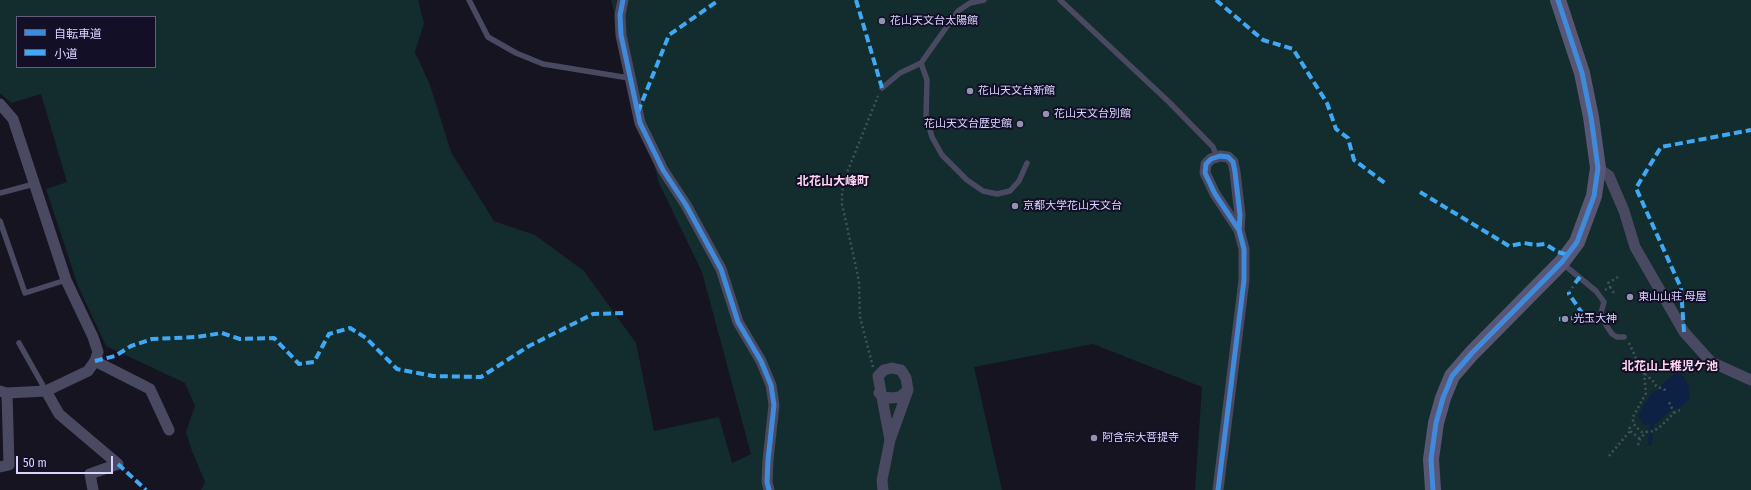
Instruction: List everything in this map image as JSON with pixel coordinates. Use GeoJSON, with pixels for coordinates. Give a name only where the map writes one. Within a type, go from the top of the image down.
{"type":"FeatureCollection","features":[{"type":"Feature","properties":{"kind":"street"},"geometry":{"type":"LineString","coordinates":[[623,0],[620,15],[621,28],[629,78],[640,123],[663,170],[686,205],[721,269],[738,322],[761,361],[771,385],[774,405],[768,460],[767,482],[770,490]]}},
{"type":"Feature","properties":{"kind":"street"},"geometry":{"type":"LineString","coordinates":[[1433,490],[1431,459],[1436,423],[1443,398],[1452,376],[1472,353],[1562,262],[1577,242],[1594,196],[1598,168],[1591,117],[1582,73],[1558,0]]}},
{"type":"Feature","properties":{"kind":"street"},"geometry":{"type":"LineString","coordinates":[[0,466],[9,466],[3,392],[46,391],[88,371],[95,361],[98,352],[93,337],[66,280],[13,119],[2,109]]}},
{"type":"Feature","properties":{"kind":"street"},"geometry":{"type":"LineString","coordinates":[[1218,490],[1243,297],[1244,249],[1239,230],[1240,215],[1233,162],[1228,158],[1217,157],[1211,159],[1206,164],[1205,172],[1215,194],[1239,230]]}},
{"type":"Feature","properties":{"kind":"street"},"geometry":{"type":"LineString","coordinates":[[1598,168],[1608,176],[1624,211],[1635,247],[1684,332],[1711,362],[1751,380]]}},
{"type":"Feature","properties":{"kind":"street"},"geometry":{"type":"LineString","coordinates":[[95,361],[150,389],[169,430]]}},
{"type":"Feature","properties":{"kind":"street"},"geometry":{"type":"LineString","coordinates":[[883,490],[882,480],[890,440],[908,390],[906,378],[902,370],[892,368],[884,370],[878,376],[879,392],[890,440]]}},
{"type":"Feature","properties":{"kind":"street"},"geometry":{"type":"LineString","coordinates":[[879,392],[884,397],[891,398],[900,397],[908,390]]}},
{"type":"Feature","properties":{"kind":"street"},"geometry":{"type":"LineString","coordinates":[[46,391],[59,414],[118,464],[90,474],[93,490]]}},
{"type":"Feature","properties":{"kind":"lane"},"geometry":{"type":"LineString","coordinates":[[469,0],[488,37],[516,53],[543,64],[629,78]]}},
{"type":"Feature","properties":{"kind":"lane"},"geometry":{"type":"LineString","coordinates":[[882,88],[900,73],[921,63],[958,10],[970,3],[984,0]]}},
{"type":"Feature","properties":{"kind":"lane"},"geometry":{"type":"LineString","coordinates":[[1060,0],[1169,102],[1213,147],[1217,157]]}},
{"type":"Feature","properties":{"kind":"lane"},"geometry":{"type":"LineString","coordinates":[[921,63],[927,80],[926,117],[932,137],[942,155],[967,180],[983,191],[996,194],[1010,190],[1019,181],[1027,163]]}},
{"type":"Feature","properties":{"kind":"lane"},"geometry":{"type":"LineString","coordinates":[[0,193],[34,184]]}},
{"type":"Feature","properties":{"kind":"lane"},"geometry":{"type":"LineString","coordinates":[[0,222],[25,293],[66,280]]}},
{"type":"Feature","properties":{"kind":"lane"},"geometry":{"type":"LineString","coordinates":[[1562,262],[1596,291],[1604,302],[1601,313],[1606,325],[1612,334],[1625,338]]}},
{"type":"Feature","properties":{"kind":"lane"},"geometry":{"type":"LineString","coordinates":[[19,343],[46,391]]}},
{"type":"Feature","properties":{"kind":"path"},"geometry":{"type":"LineString","coordinates":[[874,369],[860,317],[858,281],[842,204],[842,193],[844,180],[871,110],[882,88]]}},
{"type":"Feature","properties":{"kind":"path"},"geometry":{"type":"LineString","coordinates":[[1615,295],[1608,283],[1618,277]]}},
{"type":"Feature","properties":{"kind":"path"},"geometry":{"type":"LineString","coordinates":[[1569,292],[1575,283]]}},
{"type":"Feature","properties":{"kind":"path"},"geometry":{"type":"LineString","coordinates":[[1601,292],[1610,287]]}},
{"type":"Feature","properties":{"kind":"path"},"geometry":{"type":"LineString","coordinates":[[1625,338],[1644,373],[1665,392]]}},
{"type":"Feature","properties":{"kind":"path"},"geometry":{"type":"LineString","coordinates":[[1609,456],[1631,427],[1635,412],[1646,393],[1644,373]]}},
{"type":"Feature","properties":{"kind":"path"},"geometry":{"type":"LineString","coordinates":[[1668,401],[1674,413]]}},
{"type":"Feature","properties":{"kind":"path"},"geometry":{"type":"LineString","coordinates":[[1631,427],[1642,432],[1654,431],[1674,413],[1680,410]]}},
{"type":"Feature","properties":{"kind":"path"},"geometry":{"type":"LineString","coordinates":[[1631,427],[1640,439]]}},
{"type":"Feature","properties":{"kind":"path"},"geometry":{"type":"LineString","coordinates":[[1638,445],[1640,439],[1646,432]]}},
{"type":"Feature","properties":{"kind":"green space"},"geometry":{"type":"Polygon","coordinates":[[[0,0],[418,0],[424,23],[415,52],[430,85],[451,152],[494,221],[535,235],[584,271],[636,343],[654,431],[719,417],[732,463],[751,454],[702,272],[659,183],[611,0],[1751,0],[1751,490],[1195,490],[1202,387],[1093,344],[974,367],[1002,490],[201,490],[205,482],[186,432],[195,406],[185,383],[106,346],[78,286],[46,189],[67,182],[41,94],[11,103],[0,93],[0,0]]]}},
{"type":"Feature","properties":{"kind":"water"},"geometry":{"type":"Polygon","coordinates":[[[1677,372],[1684,377],[1689,387],[1689,399],[1683,406],[1670,411],[1657,423],[1644,425],[1638,416],[1645,402],[1654,391],[1660,390],[1662,384],[1677,372]]]}},
{"type":"Feature","properties":{"kind":"waterway"},"geometry":{"type":"LineString","coordinates":[[1650,444],[1652,424]]}},
{"type":"Feature","properties":{"kind":"marked path"},"geometry":{"type":"LineString","coordinates":[[638,112],[669,35],[719,0]]}},
{"type":"Feature","properties":{"kind":"marked path"},"geometry":{"type":"LineString","coordinates":[[856,0],[882,88]]}},
{"type":"Feature","properties":{"kind":"marked path"},"geometry":{"type":"LineString","coordinates":[[1216,0],[1263,40],[1293,49],[1327,103],[1336,129],[1348,138],[1354,160],[1385,183]]}},
{"type":"Feature","properties":{"kind":"marked path"},"geometry":{"type":"LineString","coordinates":[[1684,332],[1681,288],[1636,188],[1661,147],[1751,130]]}},
{"type":"Feature","properties":{"kind":"marked path"},"geometry":{"type":"LineString","coordinates":[[1420,192],[1509,246],[1524,243],[1536,245],[1545,244],[1558,252],[1568,255]]}},
{"type":"Feature","properties":{"kind":"marked path"},"geometry":{"type":"LineString","coordinates":[[1575,283],[1580,277]]}},
{"type":"Feature","properties":{"kind":"marked path"},"geometry":{"type":"LineString","coordinates":[[1559,319],[1575,318],[1582,315],[1569,292]]}},
{"type":"Feature","properties":{"kind":"marked path"},"geometry":{"type":"LineString","coordinates":[[95,361],[115,356],[131,346],[152,339],[197,337],[222,333],[240,339],[274,338],[299,364],[314,362],[329,334],[350,328],[366,338],[397,369],[433,376],[481,377],[529,346],[593,314],[626,313]]}},
{"type":"Feature","properties":{"kind":"marked path"},"geometry":{"type":"LineString","coordinates":[[118,464],[146,490]]}},
{"type":"Feature","properties":{"kind":"cycle path"},"geometry":{"type":"LineString","coordinates":[[623,0],[620,15],[621,35],[640,123],[663,170],[686,205],[721,269],[738,322],[761,361],[771,385],[774,405],[768,460],[767,482],[769,490]]}},
{"type":"Feature","properties":{"kind":"cycle path"},"geometry":{"type":"LineString","coordinates":[[1433,490],[1431,459],[1436,423],[1443,398],[1452,376],[1472,353],[1562,262],[1577,242],[1594,196],[1598,168],[1591,117],[1582,73],[1558,0]]}},
{"type":"Feature","properties":{"kind":"cycle path"},"geometry":{"type":"LineString","coordinates":[[1218,490],[1244,280],[1244,249],[1239,230],[1240,215],[1235,172],[1233,162],[1228,157],[1220,156],[1211,159],[1206,164],[1205,173],[1215,194],[1239,230]]}},
{"type":"Feature","properties":{"kind":"place","name":"花山天文台太陽館"},"geometry":{"type":"Point","coordinates":[882,21]}},
{"type":"Feature","properties":{"kind":"place","name":"花山天文台新館"},"geometry":{"type":"Point","coordinates":[970,91]}},
{"type":"Feature","properties":{"kind":"place","name":"花山天文台別館"},"geometry":{"type":"Point","coordinates":[1046,114]}},
{"type":"Feature","properties":{"kind":"place","name":"花山天文台歴史館"},"geometry":{"type":"Point","coordinates":[1020,124]}},
{"type":"Feature","properties":{"kind":"place","name":"京都大学花山天文台"},"geometry":{"type":"Point","coordinates":[1015,206]}},
{"type":"Feature","properties":{"kind":"place","name":"東山山荘 母屋"},"geometry":{"type":"Point","coordinates":[1630,297]}},
{"type":"Feature","properties":{"kind":"place","name":"光玉大神"},"geometry":{"type":"Point","coordinates":[1565,319]}},
{"type":"Feature","properties":{"kind":"place","name":"阿含宗大菩提寺"},"geometry":{"type":"Point","coordinates":[1094,438]}},
{"type":"Feature","properties":{"kind":"district","name":"北花山大峰町"},"geometry":{"type":"Point","coordinates":[833,182]}},
{"type":"Feature","properties":{"kind":"district","name":"北花山上稚児ケ池"},"geometry":{"type":"Point","coordinates":[1670,367]}}]}
